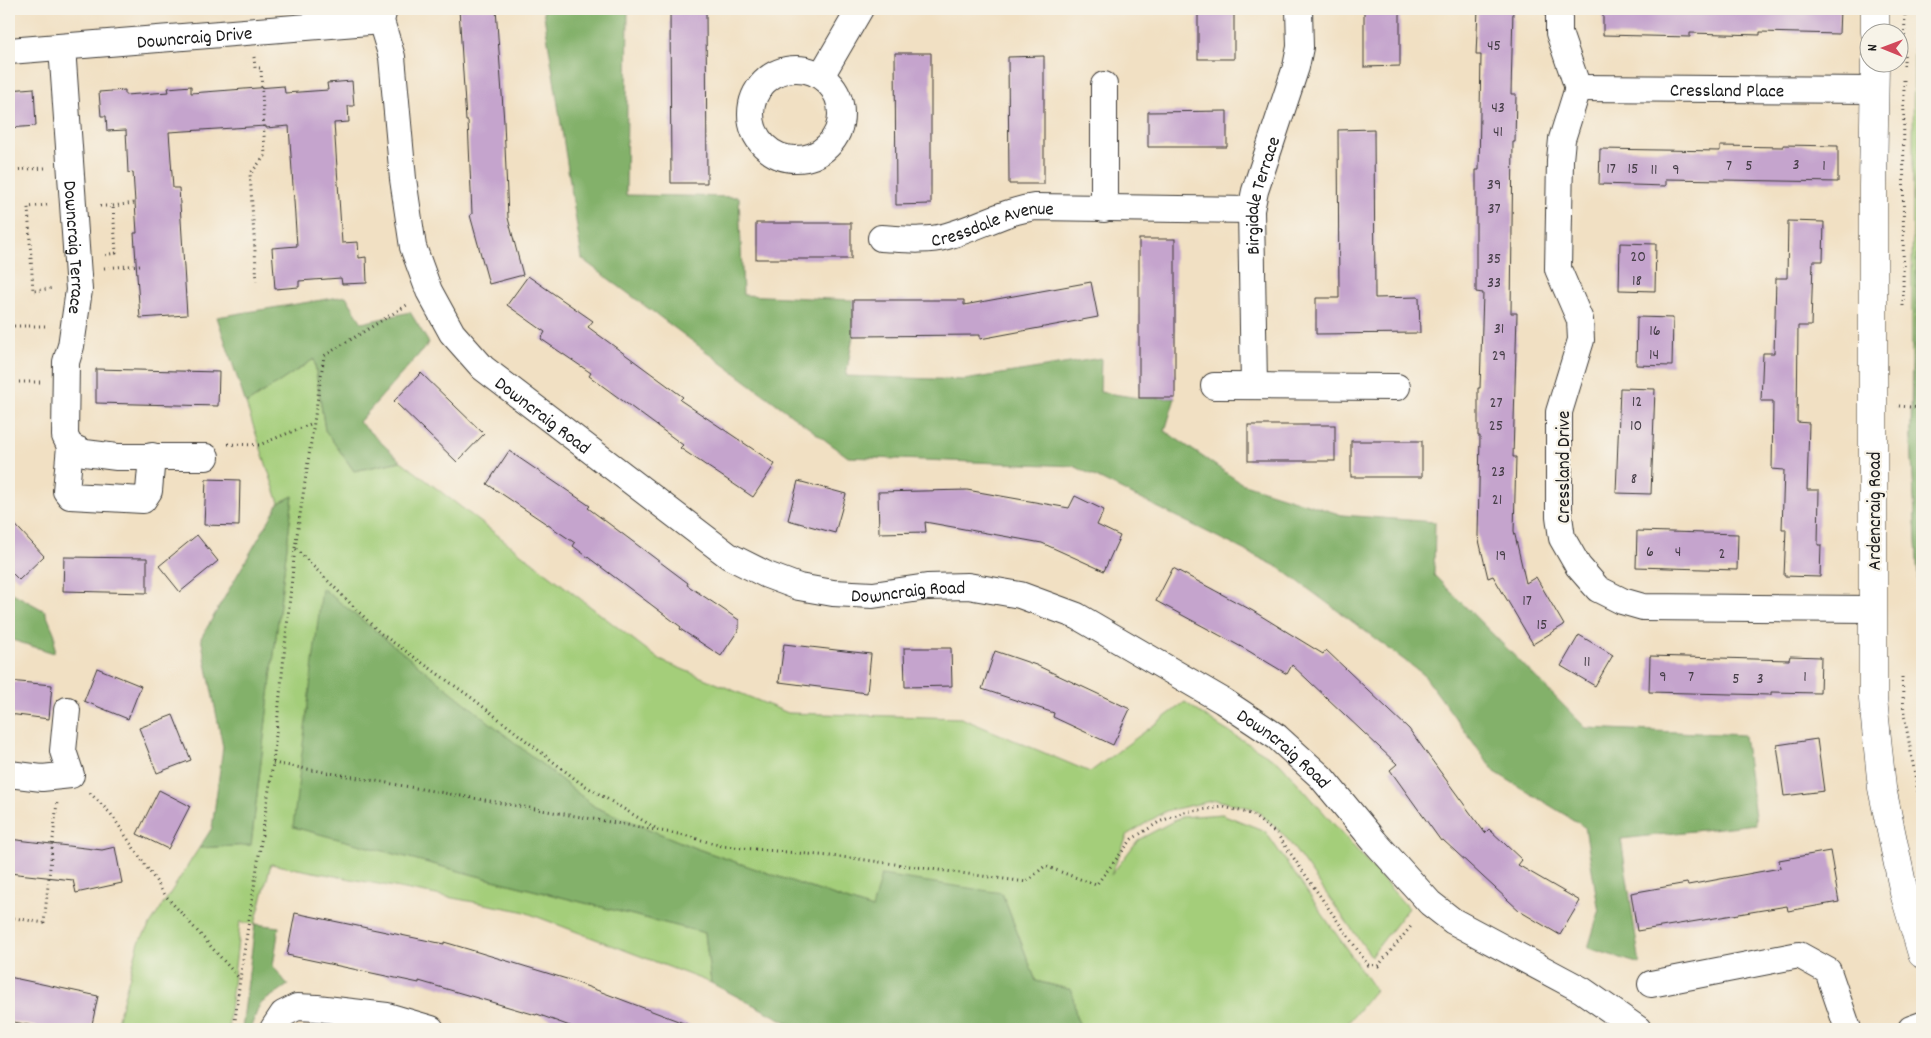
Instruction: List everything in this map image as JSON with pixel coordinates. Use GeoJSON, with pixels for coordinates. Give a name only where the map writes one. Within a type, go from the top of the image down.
{"type":"FeatureCollection","features":[{"type":"Feature","properties":{"kind":"street"},"geometry":{"type":"LineString","coordinates":[[821,76],[860,9]]}},
{"type":"Feature","properties":{"kind":"street","name":"Birgidale Terrace"},"geometry":{"type":"LineString","coordinates":[[1254,386],[1251,210],[1254,191],[1296,67],[1300,48],[1299,9]]}},
{"type":"Feature","properties":{"kind":"street"},"geometry":{"type":"LineString","coordinates":[[1559,9],[1559,33],[1578,88]]}},
{"type":"Feature","properties":{"kind":"street"},"geometry":{"type":"LineString","coordinates":[[1875,9],[1875,22]]}},
{"type":"Feature","properties":{"kind":"street","name":"Downcraig Drive"},"geometry":{"type":"LineString","coordinates":[[9,51],[252,32],[383,15]]}},
{"type":"Feature","properties":{"kind":"street","name":"Downcraig Road"},"geometry":{"type":"LineString","coordinates":[[383,15],[392,56],[403,179],[413,247],[429,291],[452,333],[483,368],[729,556],[767,575],[799,586],[833,593],[873,594],[927,587],[968,586],[1020,595],[1077,616],[1223,701],[1277,737],[1321,777],[1374,842],[1430,903],[1453,921],[1582,990],[1638,1029]]}},
{"type":"Feature","properties":{"kind":"street","name":"Downcraig Terrace"},"geometry":{"type":"LineString","coordinates":[[62,46],[79,277],[71,346],[66,362],[64,436],[70,446],[66,491],[70,496],[144,500],[149,492],[152,456]]}},
{"type":"Feature","properties":{"kind":"street","name":"Ardencraig Road"},"geometry":{"type":"LineString","coordinates":[[1875,72],[1872,186],[1873,699],[1882,788],[1904,893],[1922,954]]}},
{"type":"Feature","properties":{"kind":"street"},"geometry":{"type":"LineString","coordinates":[[1104,85],[1104,209]]}},
{"type":"Feature","properties":{"kind":"street","name":"Cressland Place"},"geometry":{"type":"LineString","coordinates":[[1578,88],[1875,90]]}},
{"type":"Feature","properties":{"kind":"street","name":"Cressland Drive"},"geometry":{"type":"LineString","coordinates":[[1578,88],[1562,139],[1560,160],[1558,270],[1580,320],[1582,340],[1558,412],[1559,516],[1562,538],[1578,566],[1598,589],[1622,601],[1643,607],[1872,609]]}},
{"type":"Feature","properties":{"kind":"street","name":"Cressdale Avenue"},"geometry":{"type":"LineString","coordinates":[[881,238],[929,240],[947,236],[1019,209],[1035,207],[1251,210]]}},
{"type":"Feature","properties":{"kind":"street"},"geometry":{"type":"LineString","coordinates":[[1214,386],[1397,387]]}},
{"type":"Feature","properties":{"kind":"street"},"geometry":{"type":"LineString","coordinates":[[70,446],[84,453],[117,457],[206,457]]}},
{"type":"Feature","properties":{"kind":"street"},"geometry":{"type":"LineString","coordinates":[[9,774],[42,778],[71,775],[62,751],[67,710]]}},
{"type":"Feature","properties":{"kind":"street"},"geometry":{"type":"LineString","coordinates":[[1651,984],[1799,955],[1828,971],[1848,1029]]}},
{"type":"Feature","properties":{"kind":"street"},"geometry":{"type":"LineString","coordinates":[[273,1029],[283,1014],[297,1007],[387,1016],[431,1029]]}},
{"type":"Feature","properties":{"kind":"street"},"geometry":{"type":"LineString","coordinates":[[1911,1029],[1922,1025]]}},
{"type":"Feature","properties":{"kind":"path"},"geometry":{"type":"LineString","coordinates":[[1903,308],[1905,9]]}},
{"type":"Feature","properties":{"kind":"path"},"geometry":{"type":"LineString","coordinates":[[252,32],[255,68],[261,68],[265,156],[250,174],[257,282]]}},
{"type":"Feature","properties":{"kind":"path"},"geometry":{"type":"LineString","coordinates":[[9,170],[70,166]]}},
{"type":"Feature","properties":{"kind":"path"},"geometry":{"type":"LineString","coordinates":[[73,201],[28,207],[33,291],[79,277],[140,265]]}},
{"type":"Feature","properties":{"kind":"path"},"geometry":{"type":"LineString","coordinates":[[113,206],[134,203]]}},
{"type":"Feature","properties":{"kind":"path"},"geometry":{"type":"LineString","coordinates":[[234,1029],[273,763],[295,548],[324,356],[429,291]]}},
{"type":"Feature","properties":{"kind":"path"},"geometry":{"type":"LineString","coordinates":[[9,326],[74,325]]}},
{"type":"Feature","properties":{"kind":"path"},"geometry":{"type":"LineString","coordinates":[[1902,406],[1902,416]]}},
{"type":"Feature","properties":{"kind":"path"},"geometry":{"type":"LineString","coordinates":[[206,457],[224,444],[259,445],[313,423]]}},
{"type":"Feature","properties":{"kind":"path"},"geometry":{"type":"LineString","coordinates":[[295,548],[380,632],[472,698],[579,782],[660,831]]}},
{"type":"Feature","properties":{"kind":"path"},"geometry":{"type":"LineString","coordinates":[[1902,668],[1904,714],[1922,814]]}},
{"type":"Feature","properties":{"kind":"path"},"geometry":{"type":"LineString","coordinates":[[273,763],[684,835],[722,846],[851,858],[1011,882],[1026,882],[1045,866],[1096,885],[1132,839],[1159,822],[1184,812],[1224,808],[1251,814],[1276,834],[1368,965],[1378,966],[1430,903]]}},
{"type":"Feature","properties":{"kind":"path"},"geometry":{"type":"LineString","coordinates":[[9,917],[44,923],[57,803],[71,775],[110,814],[166,896],[240,979]]}},
{"type":"Feature","properties":{"kind":"green space"},"geometry":{"type":"Polygon","coordinates":[[[543,9],[628,9],[626,195],[739,197],[743,295],[853,300],[853,336],[846,376],[964,380],[1101,358],[1100,392],[1139,398],[1175,398],[1165,431],[1241,483],[1342,515],[1435,522],[1434,575],[1586,728],[1744,735],[1756,824],[1621,839],[1640,964],[1588,948],[1599,912],[1585,827],[1495,772],[1423,674],[1280,568],[1074,466],[848,457],[582,259],[543,9]]]}},
{"type":"Feature","properties":{"kind":"green space"},"geometry":{"type":"Polygon","coordinates":[[[1914,9],[1922,9],[1922,662],[1911,436],[1914,9]]]}},
{"type":"Feature","properties":{"kind":"green space"},"geometry":{"type":"Polygon","coordinates":[[[1922,62],[1922,662],[1911,436],[1922,62]]]}},
{"type":"Feature","properties":{"kind":"green space"},"geometry":{"type":"Polygon","coordinates":[[[346,296],[362,323],[410,312],[429,343],[359,422],[401,461],[354,471],[325,430],[314,359],[246,404],[217,317],[346,296]]]}},
{"type":"Feature","properties":{"kind":"green space"},"geometry":{"type":"Polygon","coordinates":[[[314,359],[325,430],[354,471],[401,461],[660,660],[788,713],[961,718],[1090,772],[1185,702],[1219,726],[1280,763],[1408,908],[1371,956],[1285,836],[1255,809],[1216,800],[1166,811],[1128,834],[1111,875],[1138,840],[1181,817],[1222,814],[1265,831],[1375,990],[1343,1029],[1082,1029],[1076,1017],[1072,990],[1036,981],[1002,893],[872,909],[695,848],[595,807],[322,589],[294,827],[489,879],[705,933],[711,983],[522,911],[271,864],[255,924],[240,922],[228,1029],[115,1029],[139,942],[199,848],[251,845],[293,496],[279,503],[246,404],[314,359]]]}},
{"type":"Feature","properties":{"kind":"green space"},"geometry":{"type":"Polygon","coordinates":[[[293,496],[251,845],[199,848],[212,828],[223,747],[201,638],[279,503],[293,496]]]}},
{"type":"Feature","properties":{"kind":"green space"},"geometry":{"type":"Polygon","coordinates":[[[322,588],[595,807],[695,848],[872,909],[881,875],[1002,893],[1036,981],[1072,990],[1076,1017],[1082,1029],[800,1029],[711,983],[705,933],[489,879],[293,827],[322,588]]]}},
{"type":"Feature","properties":{"kind":"green space"},"geometry":{"type":"Polygon","coordinates":[[[9,591],[45,611],[55,635],[54,653],[9,639],[9,591]]]}},
{"type":"Feature","properties":{"kind":"green space"},"geometry":{"type":"Polygon","coordinates":[[[255,924],[279,927],[273,966],[288,985],[260,1004],[250,1029],[242,1029],[255,924]]]}},
{"type":"Feature","properties":{"kind":"building"},"geometry":{"type":"Polygon","coordinates":[[[459,9],[496,9],[504,122],[508,218],[523,275],[489,284],[470,215],[472,214],[468,121],[466,121],[459,9]]]}},
{"type":"Feature","properties":{"kind":"building"},"geometry":{"type":"Polygon","coordinates":[[[670,9],[706,9],[707,183],[671,183],[670,9]]]}},
{"type":"Feature","properties":{"kind":"building"},"geometry":{"type":"Polygon","coordinates":[[[1364,9],[1400,9],[1400,66],[1364,67],[1364,9]]]}},
{"type":"Feature","properties":{"kind":"building"},"geometry":{"type":"Polygon","coordinates":[[[1478,9],[1513,9],[1511,94],[1516,94],[1515,142],[1513,142],[1511,313],[1517,313],[1513,457],[1516,457],[1514,531],[1526,583],[1536,577],[1564,625],[1533,644],[1493,576],[1488,578],[1478,536],[1480,436],[1478,436],[1478,388],[1480,388],[1483,293],[1476,292],[1476,170],[1479,170],[1481,55],[1476,55],[1478,9]]]}},
{"type":"Feature","properties":{"kind":"building"},"geometry":{"type":"Polygon","coordinates":[[[1603,9],[1840,9],[1839,34],[1760,32],[1760,35],[1690,33],[1690,37],[1603,35],[1603,9]]]}},
{"type":"Feature","properties":{"kind":"building"},"geometry":{"type":"Polygon","coordinates":[[[1198,11],[1234,11],[1234,59],[1198,59],[1198,11]]]}},
{"type":"Feature","properties":{"kind":"building"},"geometry":{"type":"Polygon","coordinates":[[[895,53],[931,53],[931,204],[896,205],[895,53]]]}},
{"type":"Feature","properties":{"kind":"building"},"geometry":{"type":"Polygon","coordinates":[[[1044,56],[1044,184],[1009,184],[1008,57],[1044,56]]]}},
{"type":"Feature","properties":{"kind":"building"},"geometry":{"type":"Polygon","coordinates":[[[352,81],[354,106],[348,106],[349,122],[334,123],[342,243],[358,242],[359,258],[366,257],[367,283],[342,284],[341,278],[299,281],[299,287],[275,289],[272,248],[297,246],[289,126],[169,132],[173,188],[179,188],[187,315],[140,318],[134,233],[137,233],[133,172],[128,173],[126,130],[107,131],[106,116],[101,116],[99,92],[125,90],[125,95],[169,92],[168,88],[191,86],[191,93],[284,86],[285,93],[328,90],[327,83],[352,81]]]}},
{"type":"Feature","properties":{"kind":"building"},"geometry":{"type":"Polygon","coordinates":[[[34,88],[36,126],[9,128],[9,90],[34,88]]]}},
{"type":"Feature","properties":{"kind":"building"},"geometry":{"type":"Polygon","coordinates":[[[1227,111],[1227,147],[1148,147],[1148,112],[1227,111]]]}},
{"type":"Feature","properties":{"kind":"building"},"geometry":{"type":"Polygon","coordinates":[[[1374,129],[1375,298],[1419,297],[1420,333],[1316,334],[1316,298],[1339,298],[1338,130],[1374,129]]]}},
{"type":"Feature","properties":{"kind":"building"},"geometry":{"type":"Polygon","coordinates":[[[1783,145],[1838,146],[1838,182],[1666,179],[1666,186],[1599,184],[1600,149],[1720,151],[1720,146],[1783,147],[1783,145]]]}},
{"type":"Feature","properties":{"kind":"building"},"geometry":{"type":"Polygon","coordinates":[[[1788,221],[1824,222],[1823,261],[1813,261],[1811,326],[1798,326],[1797,422],[1809,423],[1807,490],[1819,490],[1818,545],[1821,545],[1820,577],[1784,576],[1786,529],[1782,529],[1784,470],[1772,469],[1773,401],[1761,401],[1763,353],[1774,353],[1776,278],[1787,278],[1788,221]]]}},
{"type":"Feature","properties":{"kind":"building"},"geometry":{"type":"Polygon","coordinates":[[[756,223],[851,223],[851,259],[756,259],[756,223]]]}},
{"type":"Feature","properties":{"kind":"building"},"geometry":{"type":"Polygon","coordinates":[[[1139,239],[1175,239],[1175,398],[1139,398],[1139,239]]]}},
{"type":"Feature","properties":{"kind":"building"},"geometry":{"type":"Polygon","coordinates":[[[1620,243],[1656,244],[1655,291],[1619,290],[1620,243]]]}},
{"type":"Feature","properties":{"kind":"building"},"geometry":{"type":"Polygon","coordinates":[[[528,276],[593,321],[588,327],[683,397],[680,400],[775,464],[753,497],[680,448],[683,445],[589,376],[591,373],[541,339],[545,332],[507,305],[528,276]]]}},
{"type":"Feature","properties":{"kind":"building"},"geometry":{"type":"Polygon","coordinates":[[[1091,282],[1098,317],[980,339],[980,335],[853,336],[853,300],[964,300],[964,305],[1091,282]]]}},
{"type":"Feature","properties":{"kind":"building"},"geometry":{"type":"Polygon","coordinates":[[[1637,317],[1673,318],[1672,366],[1636,365],[1637,317]]]}},
{"type":"Feature","properties":{"kind":"building"},"geometry":{"type":"Polygon","coordinates":[[[96,369],[219,372],[218,406],[96,403],[96,369]]]}},
{"type":"Feature","properties":{"kind":"building"},"geometry":{"type":"Polygon","coordinates":[[[421,373],[484,434],[457,462],[394,401],[421,373]]]}},
{"type":"Feature","properties":{"kind":"building"},"geometry":{"type":"Polygon","coordinates":[[[1620,388],[1655,389],[1651,494],[1616,493],[1620,388]]]}},
{"type":"Feature","properties":{"kind":"building"},"geometry":{"type":"Polygon","coordinates":[[[1248,425],[1335,425],[1335,461],[1248,461],[1248,425]]]}},
{"type":"Feature","properties":{"kind":"building"},"geometry":{"type":"Polygon","coordinates":[[[1351,441],[1422,441],[1422,477],[1351,477],[1351,441]]]}},
{"type":"Feature","properties":{"kind":"building"},"geometry":{"type":"Polygon","coordinates":[[[509,451],[590,506],[588,508],[688,583],[687,585],[739,620],[739,629],[721,656],[680,629],[681,627],[573,546],[575,543],[487,484],[509,451]]]}},
{"type":"Feature","properties":{"kind":"building"},"geometry":{"type":"Polygon","coordinates":[[[206,479],[240,480],[239,526],[204,525],[206,479]]]}},
{"type":"Feature","properties":{"kind":"building"},"geometry":{"type":"Polygon","coordinates":[[[798,481],[846,494],[835,533],[788,520],[798,481]]]}},
{"type":"Feature","properties":{"kind":"building"},"geometry":{"type":"Polygon","coordinates":[[[967,490],[1069,508],[1075,496],[1104,510],[1097,525],[1120,536],[1104,571],[1042,543],[925,522],[926,532],[879,533],[878,492],[967,490]]]}},
{"type":"Feature","properties":{"kind":"building"},"geometry":{"type":"Polygon","coordinates":[[[9,518],[44,556],[19,580],[9,570],[9,518]]]}},
{"type":"Feature","properties":{"kind":"building"},"geometry":{"type":"Polygon","coordinates":[[[1637,531],[1738,534],[1737,570],[1636,567],[1637,531]]]}},
{"type":"Feature","properties":{"kind":"building"},"geometry":{"type":"Polygon","coordinates":[[[197,535],[218,561],[180,592],[159,566],[197,535]]]}},
{"type":"Feature","properties":{"kind":"building"},"geometry":{"type":"Polygon","coordinates":[[[64,557],[147,558],[147,593],[63,591],[64,557]]]}},
{"type":"Feature","properties":{"kind":"building"},"geometry":{"type":"Polygon","coordinates":[[[1173,568],[1253,611],[1323,654],[1326,650],[1409,729],[1485,833],[1489,829],[1522,860],[1518,865],[1580,901],[1560,935],[1521,912],[1443,840],[1441,841],[1390,770],[1397,764],[1292,665],[1287,674],[1156,601],[1173,568]]]}},
{"type":"Feature","properties":{"kind":"building"},"geometry":{"type":"Polygon","coordinates":[[[1579,635],[1613,655],[1595,686],[1561,666],[1579,635]]]}},
{"type":"Feature","properties":{"kind":"building"},"geometry":{"type":"Polygon","coordinates":[[[784,644],[871,654],[867,693],[779,682],[784,644]]]}},
{"type":"Feature","properties":{"kind":"building"},"geometry":{"type":"Polygon","coordinates":[[[904,648],[951,648],[952,686],[905,687],[904,648]]]}},
{"type":"Feature","properties":{"kind":"building"},"geometry":{"type":"Polygon","coordinates":[[[995,651],[1036,665],[1130,709],[1113,745],[1053,717],[1054,713],[982,689],[995,651]]]}},
{"type":"Feature","properties":{"kind":"building"},"geometry":{"type":"Polygon","coordinates":[[[1650,656],[1789,660],[1790,656],[1821,657],[1820,693],[1771,692],[1771,695],[1649,692],[1650,656]]]}},
{"type":"Feature","properties":{"kind":"building"},"geometry":{"type":"Polygon","coordinates":[[[97,668],[141,686],[128,719],[84,701],[97,668]]]}},
{"type":"Feature","properties":{"kind":"building"},"geometry":{"type":"Polygon","coordinates":[[[9,681],[52,685],[49,719],[9,714],[9,681]]]}},
{"type":"Feature","properties":{"kind":"building"},"geometry":{"type":"Polygon","coordinates":[[[173,715],[191,760],[157,773],[139,728],[173,715]]]}},
{"type":"Feature","properties":{"kind":"building"},"geometry":{"type":"Polygon","coordinates":[[[1817,739],[1824,791],[1784,796],[1777,745],[1817,739]]]}},
{"type":"Feature","properties":{"kind":"building"},"geometry":{"type":"Polygon","coordinates":[[[159,790],[190,806],[168,849],[137,834],[159,790]]]}},
{"type":"Feature","properties":{"kind":"building"},"geometry":{"type":"Polygon","coordinates":[[[9,839],[102,850],[115,847],[122,883],[76,893],[73,880],[9,873],[9,839]]]}},
{"type":"Feature","properties":{"kind":"building"},"geometry":{"type":"Polygon","coordinates":[[[1830,851],[1839,902],[1788,911],[1787,906],[1637,931],[1631,893],[1687,883],[1688,885],[1780,868],[1779,860],[1830,851]]]}},
{"type":"Feature","properties":{"kind":"building"},"geometry":{"type":"Polygon","coordinates":[[[295,913],[444,944],[444,942],[570,980],[694,1027],[694,1029],[578,1029],[537,1014],[419,981],[419,983],[287,955],[295,913]]]}},
{"type":"Feature","properties":{"kind":"building"},"geometry":{"type":"Polygon","coordinates":[[[9,977],[98,996],[91,1029],[48,1029],[9,1021],[9,977]]]}}]}
